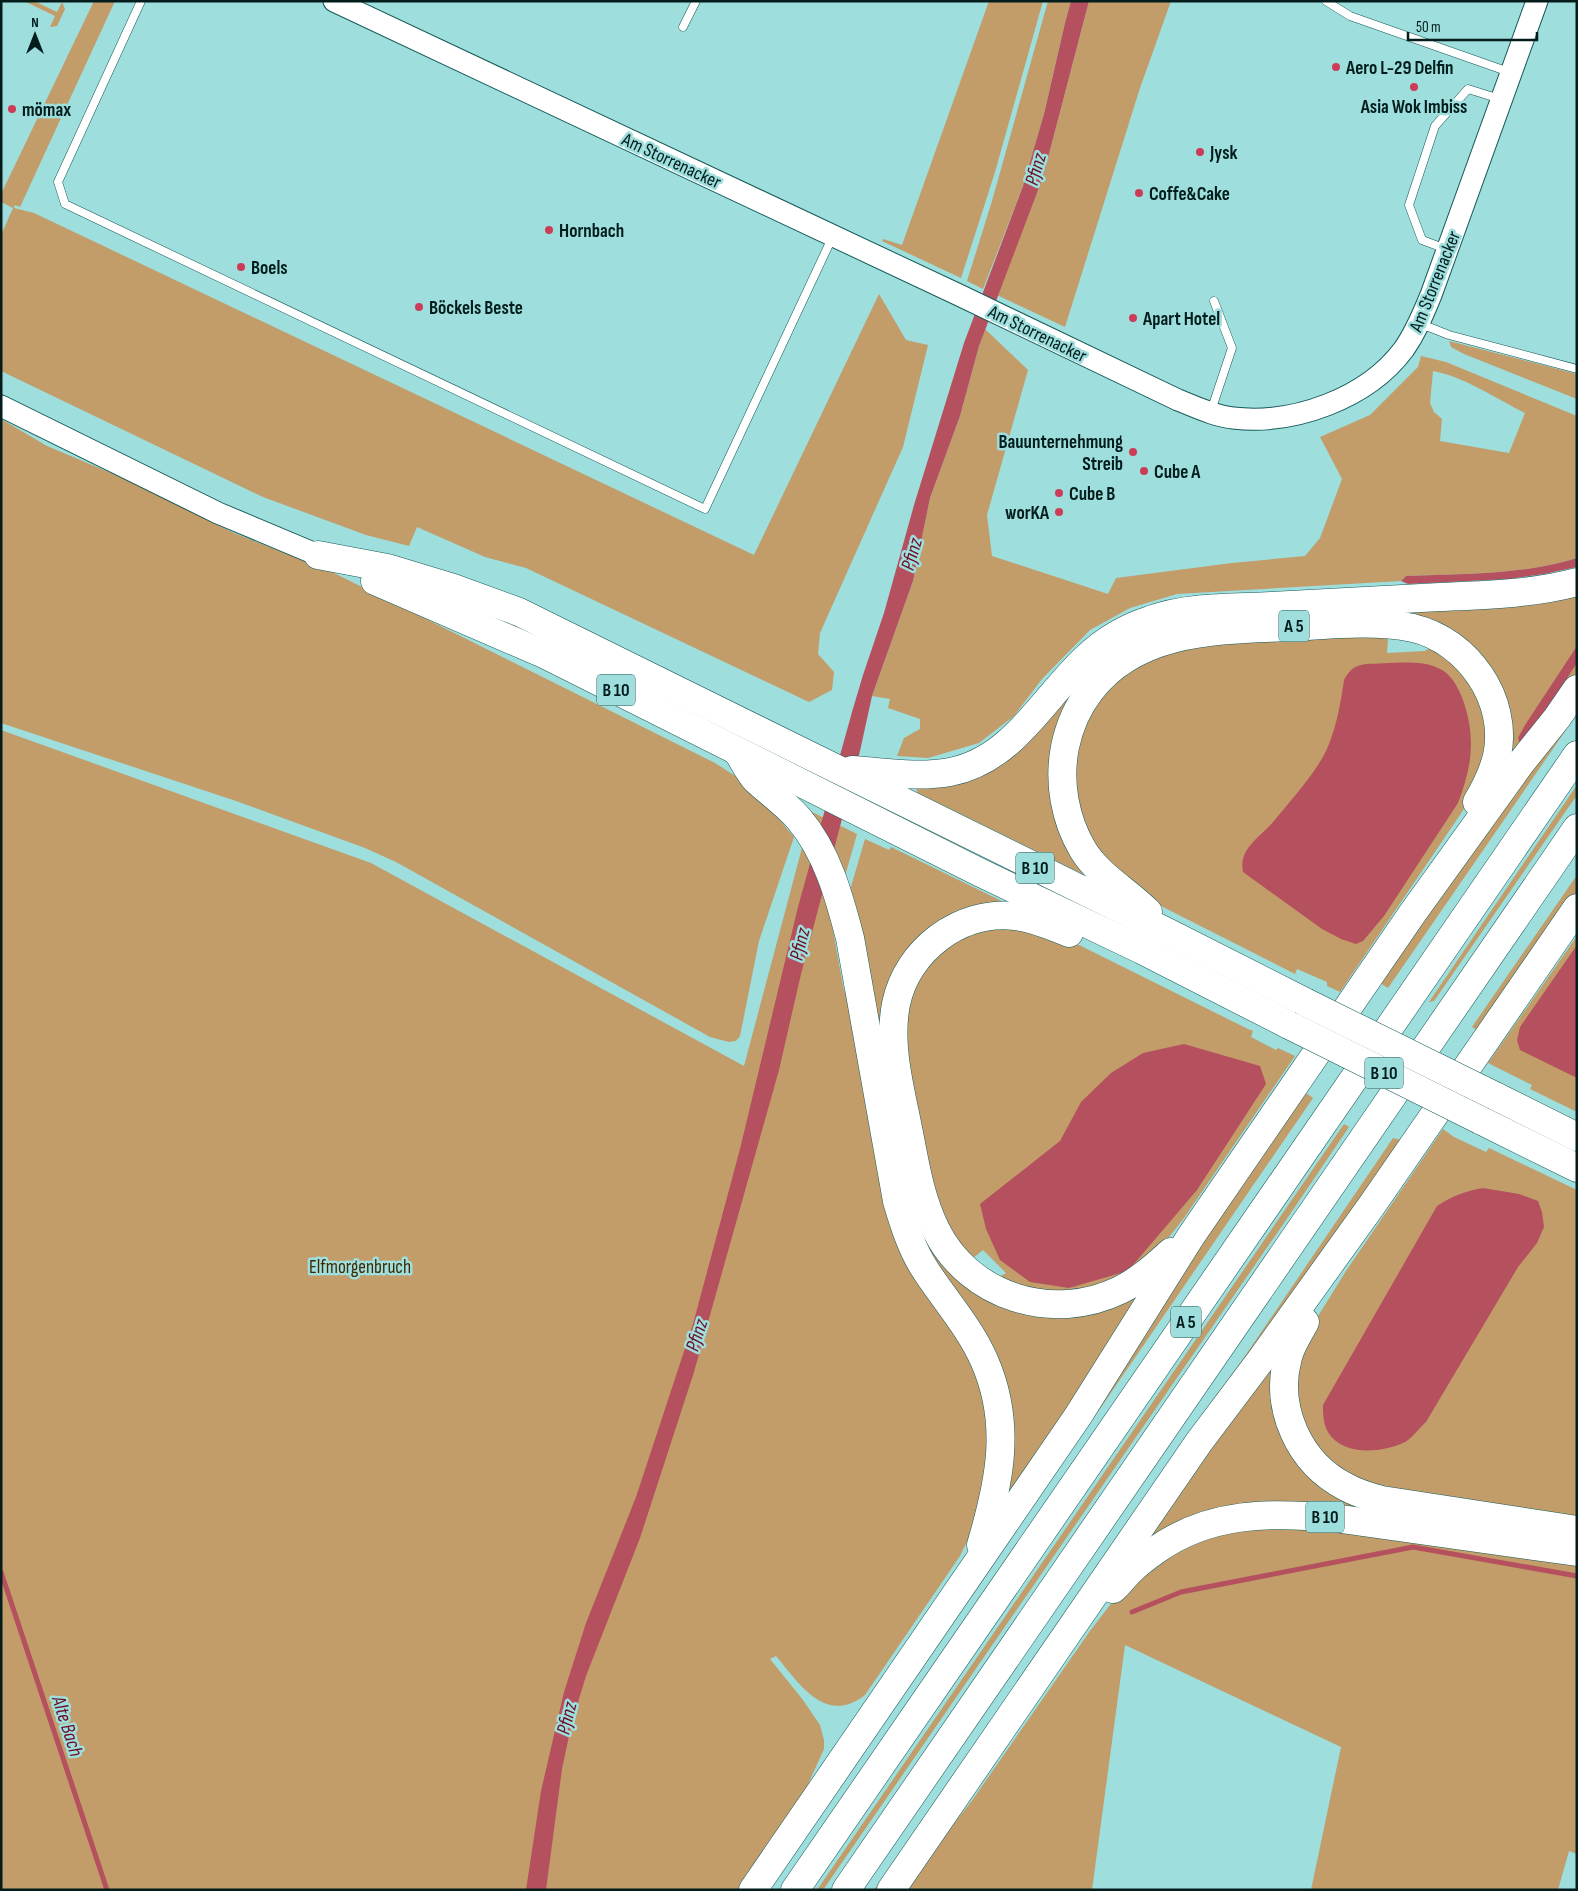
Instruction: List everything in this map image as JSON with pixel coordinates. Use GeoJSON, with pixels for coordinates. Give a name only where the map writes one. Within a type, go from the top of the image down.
{"type":"FeatureCollection","features":[{"type":"Feature","properties":{"kind":"highway","name":"B 10"},"geometry":{"type":"LineString","coordinates":[[318,555],[387,568],[453,588],[519,612],[838,769],[888,783],[1169,933],[1577,1137]]}},
{"type":"Feature","properties":{"kind":"highway","name":"B 10"},"geometry":{"type":"LineString","coordinates":[[318,555],[546,656],[1142,950],[1288,1026],[1577,1168]]}},
{"type":"Feature","properties":{"kind":"highway","name":"A 5"},"geometry":{"type":"LineString","coordinates":[[888,783],[909,775],[950,772],[984,760],[1025,727],[1072,672],[1100,646],[1132,626],[1161,616],[1191,610],[1215,608],[1494,594],[1550,588],[1577,582]]}},
{"type":"Feature","properties":{"kind":"highway","name":"A 5"},"geometry":{"type":"LineString","coordinates":[[1169,933],[1138,902],[1104,875],[1084,853],[1074,835],[1066,810],[1063,784],[1063,755],[1068,732],[1082,703],[1100,678],[1118,662],[1160,642],[1208,632],[1382,624],[1415,629],[1431,635],[1455,648],[1467,658],[1484,683],[1496,711],[1498,746],[1488,782],[1412,914]]}},
{"type":"Feature","properties":{"kind":"highway"},"geometry":{"type":"LineString","coordinates":[[753,1890],[1078,1416],[1191,1236],[1412,914],[1520,764],[1577,689]]}},
{"type":"Feature","properties":{"kind":"highway"},"geometry":{"type":"LineString","coordinates":[[735,749],[754,779],[792,811],[814,840],[828,867],[850,938],[897,1201],[907,1235],[924,1270],[968,1332],[984,1360],[998,1407],[1002,1437],[1001,1462],[996,1491],[974,1568]]}},
{"type":"Feature","properties":{"kind":"highway","name":"A 5"},"geometry":{"type":"LineString","coordinates":[[795,1890],[1577,755]]}},
{"type":"Feature","properties":{"kind":"highway","name":"A 5"},"geometry":{"type":"LineString","coordinates":[[846,1890],[1577,828]]}},
{"type":"Feature","properties":{"kind":"highway"},"geometry":{"type":"LineString","coordinates":[[891,1890],[1199,1442],[1260,1361],[1372,1205],[1577,908]]}},
{"type":"Feature","properties":{"kind":"highway"},"geometry":{"type":"LineString","coordinates":[[1142,950],[1114,951],[1042,922],[1014,916],[978,918],[947,931],[919,956],[904,980],[899,995],[894,1033],[897,1070],[926,1208],[936,1230],[955,1260],[991,1288],[1013,1298],[1044,1305],[1066,1305],[1095,1300],[1133,1283],[1191,1236]]}},
{"type":"Feature","properties":{"kind":"highway"},"geometry":{"type":"LineString","coordinates":[[1372,1205],[1304,1324],[1288,1356],[1284,1384],[1286,1411],[1305,1453],[1316,1466],[1344,1487],[1382,1500],[1577,1530]]}},
{"type":"Feature","properties":{"kind":"highway","name":"B 10"},"geometry":{"type":"LineString","coordinates":[[1095,1593],[1114,1589],[1141,1561],[1158,1548],[1180,1537],[1222,1520],[1261,1514],[1297,1514],[1334,1518],[1577,1552]]}},
{"type":"Feature","properties":{"kind":"street","name":"Am Storrenacker"},"geometry":{"type":"LineString","coordinates":[[334,1],[1178,400],[1211,413],[1232,418],[1263,419],[1294,415],[1346,396],[1384,370],[1402,351],[1419,324],[1448,250],[1537,1]]}},
{"type":"Feature","properties":{"kind":"street"},"geometry":{"type":"LineString","coordinates":[[1,406],[218,513],[318,555]]}},
{"type":"Feature","properties":{"kind":"lane"},"geometry":{"type":"LineString","coordinates":[[141,1],[58,182],[65,204],[704,509],[833,236]]}},
{"type":"Feature","properties":{"kind":"lane"},"geometry":{"type":"LineString","coordinates":[[683,27],[696,1]]}},
{"type":"Feature","properties":{"kind":"lane"},"geometry":{"type":"LineString","coordinates":[[1326,1],[1350,16],[1511,73]]}},
{"type":"Feature","properties":{"kind":"lane"},"geometry":{"type":"LineString","coordinates":[[1448,250],[1422,240],[1409,205],[1435,126],[1468,89],[1502,99]]}},
{"type":"Feature","properties":{"kind":"lane"},"geometry":{"type":"LineString","coordinates":[[1211,413],[1232,348],[1214,301]]}},
{"type":"Feature","properties":{"kind":"lane"},"geometry":{"type":"LineString","coordinates":[[1419,324],[1449,335],[1577,369]]}},
{"type":"Feature","properties":{"kind":"green space"},"geometry":{"type":"Polygon","coordinates":[[[24,1],[34,1],[57,12],[62,2],[65,9],[57,26],[50,27],[55,16],[24,1]]]}},
{"type":"Feature","properties":{"kind":"green space"},"geometry":{"type":"Polygon","coordinates":[[[94,1],[115,1],[20,207],[15,205],[14,208],[34,213],[754,555],[879,294],[906,340],[928,345],[903,447],[820,633],[818,654],[834,672],[832,690],[809,702],[526,568],[485,557],[417,527],[409,546],[366,535],[263,497],[1,371],[1,235],[13,208],[1,202],[1,194],[94,1]]]}},
{"type":"Feature","properties":{"kind":"green space"},"geometry":{"type":"Polygon","coordinates":[[[989,1],[1043,1],[995,172],[961,278],[882,241],[883,239],[902,245],[989,1]]]}},
{"type":"Feature","properties":{"kind":"green space"},"geometry":{"type":"Polygon","coordinates":[[[1048,1],[1071,1],[1044,114],[1023,186],[983,289],[967,281],[992,201],[1048,1]]]}},
{"type":"Feature","properties":{"kind":"green space"},"geometry":{"type":"Polygon","coordinates":[[[1089,1],[1171,1],[1140,88],[1065,327],[997,295],[1043,177],[1089,1]]]}},
{"type":"Feature","properties":{"kind":"green space"},"geometry":{"type":"Polygon","coordinates":[[[985,329],[1028,370],[987,515],[992,556],[1108,594],[1116,578],[1305,556],[1320,538],[1342,479],[1320,437],[1370,415],[1418,367],[1421,356],[1446,362],[1577,416],[1577,558],[1556,564],[1514,571],[1406,576],[1401,581],[1177,594],[1130,608],[1090,630],[1042,679],[1014,716],[979,743],[928,758],[897,756],[904,738],[920,729],[920,719],[888,708],[890,699],[872,696],[913,581],[930,498],[960,416],[985,329]],[[1433,371],[1430,403],[1434,412],[1442,419],[1440,441],[1509,453],[1525,413],[1468,383],[1433,371]]]}},
{"type":"Feature","properties":{"kind":"green space"},"geometry":{"type":"Polygon","coordinates":[[[1449,341],[1577,374],[1577,399],[1464,354],[1451,347],[1449,341]]]}},
{"type":"Feature","properties":{"kind":"green space"},"geometry":{"type":"Polygon","coordinates":[[[1,419],[47,446],[130,481],[234,533],[330,571],[715,763],[751,786],[794,837],[759,941],[740,1036],[736,1041],[729,1042],[710,1037],[396,862],[365,848],[236,801],[1,723],[1,419]]]}},
{"type":"Feature","properties":{"kind":"green space"},"geometry":{"type":"Polygon","coordinates":[[[1577,590],[1577,672],[1503,773],[1500,772],[1506,735],[1504,711],[1496,688],[1470,652],[1447,635],[1422,624],[1395,618],[1367,616],[1217,623],[1169,630],[1133,643],[1115,654],[1098,668],[1072,703],[1063,722],[1054,766],[1054,797],[1060,822],[1073,848],[1085,866],[1101,883],[918,793],[916,789],[917,783],[968,775],[996,762],[1023,741],[1100,654],[1123,639],[1154,626],[1213,616],[1513,601],[1555,596],[1577,590]]]}},
{"type":"Feature","properties":{"kind":"green space"},"geometry":{"type":"Polygon","coordinates":[[[1350,633],[1406,639],[1388,639],[1387,653],[1425,651],[1437,648],[1477,688],[1489,737],[1474,792],[1340,992],[1327,986],[1327,982],[1297,969],[1295,974],[1159,905],[1091,846],[1071,789],[1084,717],[1126,669],[1186,644],[1350,633]]]}},
{"type":"Feature","properties":{"kind":"green space"},"geometry":{"type":"Polygon","coordinates":[[[1577,701],[1577,714],[1388,988],[1374,979],[1577,701]]]}},
{"type":"Feature","properties":{"kind":"green space","name":"Elfmorgenbruch"},"geometry":{"type":"Polygon","coordinates":[[[1,730],[371,863],[744,1066],[802,848],[818,878],[830,914],[844,991],[848,991],[887,1200],[975,1361],[993,1447],[973,1529],[960,1556],[865,1695],[851,1703],[837,1706],[825,1703],[814,1697],[804,1688],[776,1656],[770,1659],[803,1700],[820,1725],[824,1749],[804,1793],[740,1890],[1,1890],[1,730]]]}},
{"type":"Feature","properties":{"kind":"green space"},"geometry":{"type":"Polygon","coordinates":[[[1577,785],[1577,795],[1434,1001],[1429,1002],[1577,785]]]}},
{"type":"Feature","properties":{"kind":"green space"},"geometry":{"type":"Polygon","coordinates":[[[806,809],[857,834],[845,876],[806,809]]]}},
{"type":"Feature","properties":{"kind":"green space"},"geometry":{"type":"Polygon","coordinates":[[[865,839],[889,850],[891,847],[1016,908],[978,910],[955,918],[935,929],[918,944],[905,961],[894,981],[888,1003],[885,1026],[885,1050],[888,1074],[907,1170],[923,1222],[934,1245],[950,1266],[971,1285],[997,1300],[1029,1311],[1045,1314],[1085,1312],[1117,1302],[1145,1283],[1147,1285],[1087,1386],[998,1518],[995,1516],[1003,1493],[1010,1444],[1009,1419],[1005,1395],[989,1348],[977,1327],[923,1249],[910,1218],[901,1182],[859,949],[864,948],[850,890],[865,839]]]}},
{"type":"Feature","properties":{"kind":"green space"},"geometry":{"type":"Polygon","coordinates":[[[1577,875],[1577,897],[1483,1034],[1472,1027],[1577,875]]]}},
{"type":"Feature","properties":{"kind":"green space"},"geometry":{"type":"Polygon","coordinates":[[[976,928],[1044,930],[1077,944],[1253,1031],[1251,1037],[1276,1050],[1278,1048],[1295,1056],[1184,1218],[1165,1242],[1129,1274],[1063,1295],[994,1280],[1006,1273],[983,1250],[973,1258],[960,1254],[922,1163],[902,1014],[924,963],[976,928]]]}},
{"type":"Feature","properties":{"kind":"green space"},"geometry":{"type":"Polygon","coordinates":[[[1577,936],[1577,1112],[1530,1089],[1532,1085],[1488,1063],[1577,936]]]}},
{"type":"Feature","properties":{"kind":"green space"},"geometry":{"type":"Polygon","coordinates":[[[1299,1088],[1313,1098],[838,1791],[768,1890],[1299,1088]]]}},
{"type":"Feature","properties":{"kind":"green space"},"geometry":{"type":"Polygon","coordinates":[[[1344,1124],[1349,1127],[1284,1223],[823,1890],[817,1890],[1344,1124]]]}},
{"type":"Feature","properties":{"kind":"green space"},"geometry":{"type":"Polygon","coordinates":[[[1443,1129],[1454,1137],[1486,1152],[1489,1148],[1577,1190],[1577,1520],[1420,1497],[1345,1475],[1311,1444],[1294,1389],[1305,1337],[1346,1271],[1443,1129]]]}},
{"type":"Feature","properties":{"kind":"green space"},"geometry":{"type":"Polygon","coordinates":[[[1393,1138],[1401,1140],[882,1890],[874,1890],[1187,1435],[1245,1356],[1393,1138]]]}},
{"type":"Feature","properties":{"kind":"green space"},"geometry":{"type":"Polygon","coordinates":[[[1278,1352],[1276,1410],[1378,1509],[1147,1547],[1145,1537],[1278,1352]]]}},
{"type":"Feature","properties":{"kind":"green space"},"geometry":{"type":"Polygon","coordinates":[[[1273,1522],[1577,1561],[1577,1854],[1569,1851],[1558,1890],[1311,1890],[1341,1747],[1125,1645],[1092,1890],[901,1890],[971,1802],[1090,1631],[1110,1605],[1134,1579],[1186,1543],[1273,1522]]]}},
{"type":"Feature","properties":{"kind":"water","name":"Pfinz"},"geometry":{"type":"Polygon","coordinates":[[[1071,1],[1089,1],[1043,177],[979,346],[960,416],[930,498],[913,581],[872,696],[860,751],[801,974],[779,1070],[694,1372],[640,1538],[586,1676],[572,1722],[562,1769],[546,1890],[526,1890],[541,1791],[564,1692],[586,1623],[636,1497],[693,1324],[740,1149],[798,907],[852,712],[884,613],[914,505],[964,343],[1023,186],[1044,114],[1071,1]]]}},
{"type":"Feature","properties":{"kind":"water"},"geometry":{"type":"Polygon","coordinates":[[[1577,558],[1577,567],[1509,579],[1408,584],[1401,581],[1406,576],[1514,571],[1556,564],[1577,558]]]}},
{"type":"Feature","properties":{"kind":"water"},"geometry":{"type":"Polygon","coordinates":[[[1577,646],[1577,663],[1531,733],[1520,744],[1518,738],[1525,725],[1577,646]]]}},
{"type":"Feature","properties":{"kind":"water"},"geometry":{"type":"Polygon","coordinates":[[[1403,663],[1431,665],[1447,673],[1456,685],[1463,700],[1470,727],[1471,752],[1467,777],[1458,803],[1384,916],[1363,941],[1356,944],[1322,929],[1243,872],[1242,864],[1251,844],[1273,822],[1319,764],[1334,729],[1344,680],[1353,669],[1366,664],[1403,663]]]}},
{"type":"Feature","properties":{"kind":"water"},"geometry":{"type":"Polygon","coordinates":[[[1577,945],[1577,1078],[1520,1050],[1517,1040],[1520,1027],[1577,945]]]}},
{"type":"Feature","properties":{"kind":"water"},"geometry":{"type":"Polygon","coordinates":[[[1184,1044],[1260,1066],[1266,1084],[1197,1190],[1128,1271],[1069,1288],[1030,1282],[1000,1260],[986,1229],[980,1204],[1060,1141],[1081,1102],[1111,1073],[1143,1053],[1184,1044]]]}},
{"type":"Feature","properties":{"kind":"water"},"geometry":{"type":"Polygon","coordinates":[[[1483,1188],[1519,1194],[1538,1201],[1544,1227],[1537,1243],[1518,1267],[1426,1422],[1409,1439],[1394,1446],[1373,1450],[1352,1449],[1334,1440],[1326,1429],[1323,1405],[1437,1206],[1459,1194],[1483,1188]]]}},
{"type":"Feature","properties":{"kind":"waterway"},"geometry":{"type":"LineString","coordinates":[[1132,1612],[1181,1592],[1413,1547],[1577,1576]]}},
{"type":"Feature","properties":{"kind":"waterway","name":"Alte Bach"},"geometry":{"type":"LineString","coordinates":[[1,1572],[107,1890]]}},
{"type":"Feature","properties":{"kind":"place","name":"Aero L-29 Delfin"},"geometry":{"type":"Point","coordinates":[1336,67]}},
{"type":"Feature","properties":{"kind":"place","name":"Asia Wok Imbiss"},"geometry":{"type":"Point","coordinates":[1414,87]}},
{"type":"Feature","properties":{"kind":"place","name":"mömax"},"geometry":{"type":"Point","coordinates":[12,109]}},
{"type":"Feature","properties":{"kind":"place","name":"Jysk"},"geometry":{"type":"Point","coordinates":[1200,152]}},
{"type":"Feature","properties":{"kind":"place","name":"Coffe&Cake"},"geometry":{"type":"Point","coordinates":[1139,193]}},
{"type":"Feature","properties":{"kind":"place","name":"Hornbach"},"geometry":{"type":"Point","coordinates":[549,230]}},
{"type":"Feature","properties":{"kind":"place","name":"Boels"},"geometry":{"type":"Point","coordinates":[241,267]}},
{"type":"Feature","properties":{"kind":"place","name":"Böckels Beste"},"geometry":{"type":"Point","coordinates":[419,307]}},
{"type":"Feature","properties":{"kind":"place","name":"Apart Hotel"},"geometry":{"type":"Point","coordinates":[1133,318]}},
{"type":"Feature","properties":{"kind":"place","name":"Bauunternehmung Streib"},"geometry":{"type":"Point","coordinates":[1133,452]}},
{"type":"Feature","properties":{"kind":"place","name":"Cube A"},"geometry":{"type":"Point","coordinates":[1144,471]}},
{"type":"Feature","properties":{"kind":"place","name":"Cube B"},"geometry":{"type":"Point","coordinates":[1059,493]}},
{"type":"Feature","properties":{"kind":"place","name":"worKA"},"geometry":{"type":"Point","coordinates":[1059,512]}}]}
